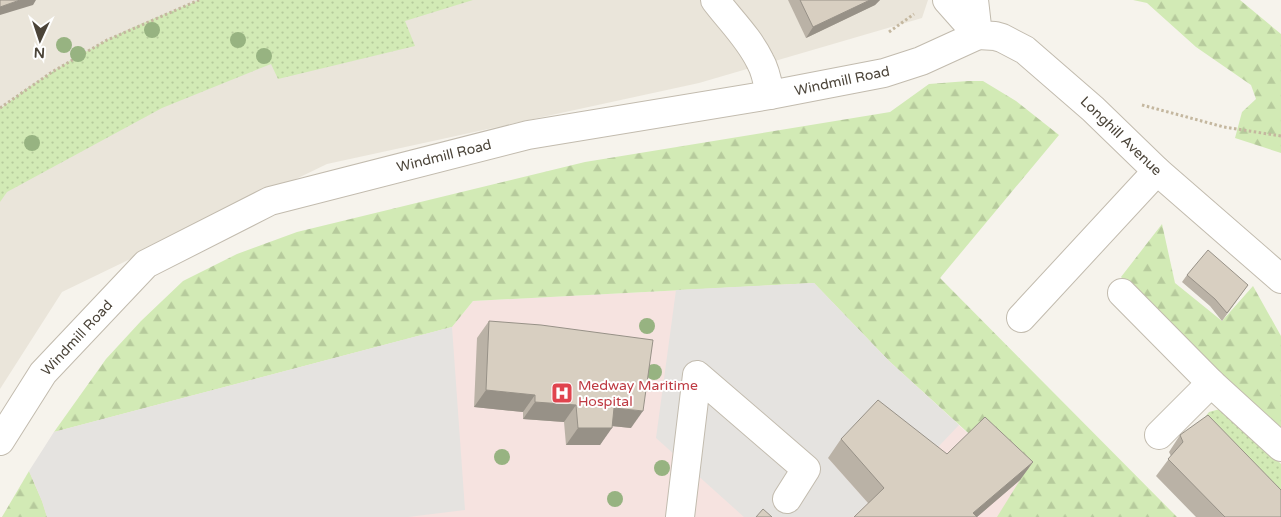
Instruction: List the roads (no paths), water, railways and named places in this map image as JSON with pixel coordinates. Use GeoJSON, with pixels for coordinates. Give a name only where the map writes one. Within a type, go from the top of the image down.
{"type":"FeatureCollection","features":[{"type":"Feature","properties":{"kind":"street"},"geometry":{"type":"LineString","coordinates":[[715,0],[751,45],[761,62],[770,95]]}},
{"type":"Feature","properties":{"kind":"street"},"geometry":{"type":"LineString","coordinates":[[948,0],[978,35]]}},
{"type":"Feature","properties":{"kind":"street"},"geometry":{"type":"LineString","coordinates":[[974,0],[978,35]]}},
{"type":"Feature","properties":{"kind":"street","name":"Windmill Road"},"geometry":{"type":"LineString","coordinates":[[0,441],[43,373],[146,264],[270,201],[528,135],[770,95],[891,71],[921,61],[978,35]]}},
{"type":"Feature","properties":{"kind":"street","name":"Longhill Avenue"},"geometry":{"type":"LineString","coordinates":[[978,35],[1002,38],[1025,50],[1093,109],[1157,171],[1280,280]]}},
{"type":"Feature","properties":{"kind":"street"},"geometry":{"type":"LineString","coordinates":[[1021,318],[1157,171]]}},
{"type":"Feature","properties":{"kind":"street"},"geometry":{"type":"LineString","coordinates":[[1122,293],[1211,383],[1281,447]]}},
{"type":"Feature","properties":{"kind":"street"},"geometry":{"type":"LineString","coordinates":[[680,517],[697,375],[806,468],[787,499]]}},
{"type":"Feature","properties":{"kind":"street"},"geometry":{"type":"LineString","coordinates":[[1159,434],[1211,383]]}},
{"type":"Feature","properties":{"kind":"place","name":"Medway Maritime Hospital"},"geometry":{"type":"Point","coordinates":[562,393]}}]}
